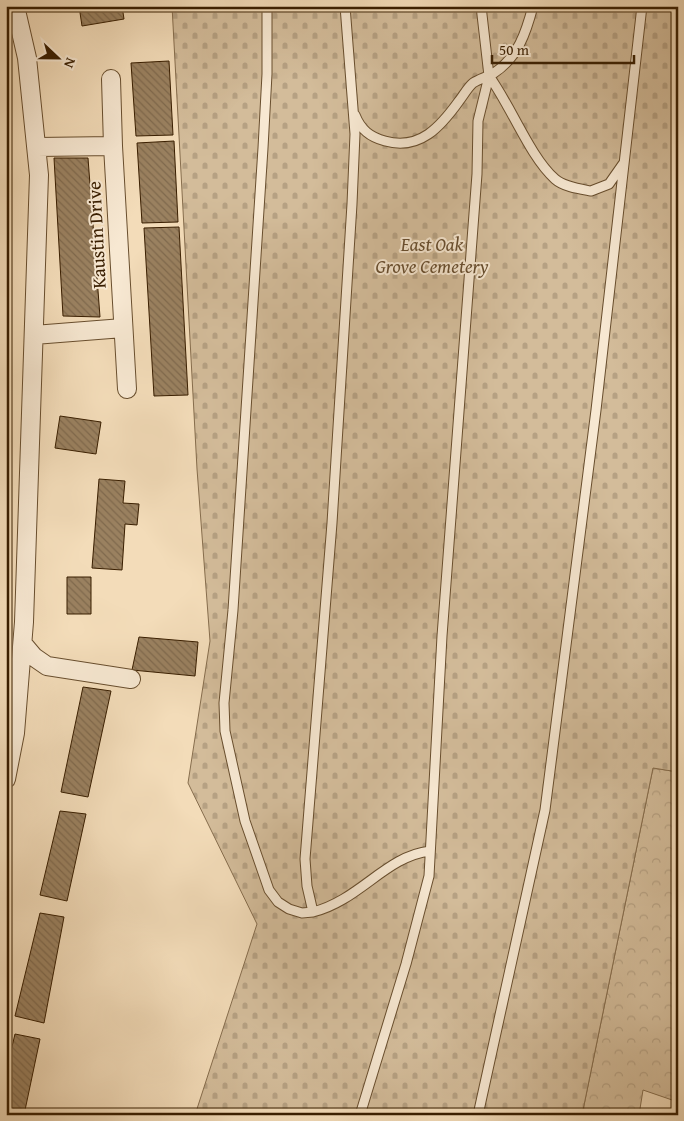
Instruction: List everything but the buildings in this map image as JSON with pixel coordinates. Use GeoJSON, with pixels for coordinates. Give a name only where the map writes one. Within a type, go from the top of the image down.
{"type":"FeatureCollection","features":[{"type":"Feature","properties":{"kind":"street"},"geometry":{"type":"LineString","coordinates":[[6,779],[14,733],[23,644],[39,184],[37,147],[27,58],[15,6]]}},
{"type":"Feature","properties":{"kind":"street","name":"Kaustin Drive"},"geometry":{"type":"LineString","coordinates":[[111,79],[127,389]]}},
{"type":"Feature","properties":{"kind":"street"},"geometry":{"type":"LineString","coordinates":[[37,147],[113,146]]}},
{"type":"Feature","properties":{"kind":"street"},"geometry":{"type":"LineString","coordinates":[[34,335],[123,328]]}},
{"type":"Feature","properties":{"kind":"street"},"geometry":{"type":"LineString","coordinates":[[23,644],[34,657],[47,666],[131,679]]}},
{"type":"Feature","properties":{"kind":"lane"},"geometry":{"type":"LineString","coordinates":[[267,6],[267,74],[263,148],[233,610],[224,702],[225,731],[246,820],[269,890],[278,902],[289,909],[302,913],[313,912],[344,901],[401,859],[416,853],[430,851]]}},
{"type":"Feature","properties":{"kind":"lane"},"geometry":{"type":"LineString","coordinates":[[313,912],[307,886],[305,859],[330,542],[346,296],[354,134],[345,6]]}},
{"type":"Feature","properties":{"kind":"lane"},"geometry":{"type":"LineString","coordinates":[[360,1115],[429,876],[442,636],[477,174],[478,121],[489,76],[481,6]]}},
{"type":"Feature","properties":{"kind":"lane"},"geometry":{"type":"LineString","coordinates":[[352,107],[359,124],[366,134],[372,136],[398,143],[421,140],[434,133],[472,83],[504,67],[518,50],[527,29],[533,6]]}},
{"type":"Feature","properties":{"kind":"lane"},"geometry":{"type":"LineString","coordinates":[[478,1115],[545,810],[595,420],[642,6]]}},
{"type":"Feature","properties":{"kind":"lane"},"geometry":{"type":"LineString","coordinates":[[489,76],[502,94],[540,162],[556,181],[591,191],[609,184],[624,164]]}},
{"type":"Feature","properties":{"kind":"green space","name":"East Oak Grove Cemetery"},"geometry":{"type":"Polygon","coordinates":[[[172,6],[678,6],[678,772],[653,768],[582,1115],[195,1115],[257,924],[188,783],[210,641],[197,469],[172,6]]]}},
{"type":"Feature","properties":{"kind":"green space"},"geometry":{"type":"Polygon","coordinates":[[[653,768],[678,772],[678,1102],[643,1090],[639,1115],[582,1115],[653,768]]]}}]}
